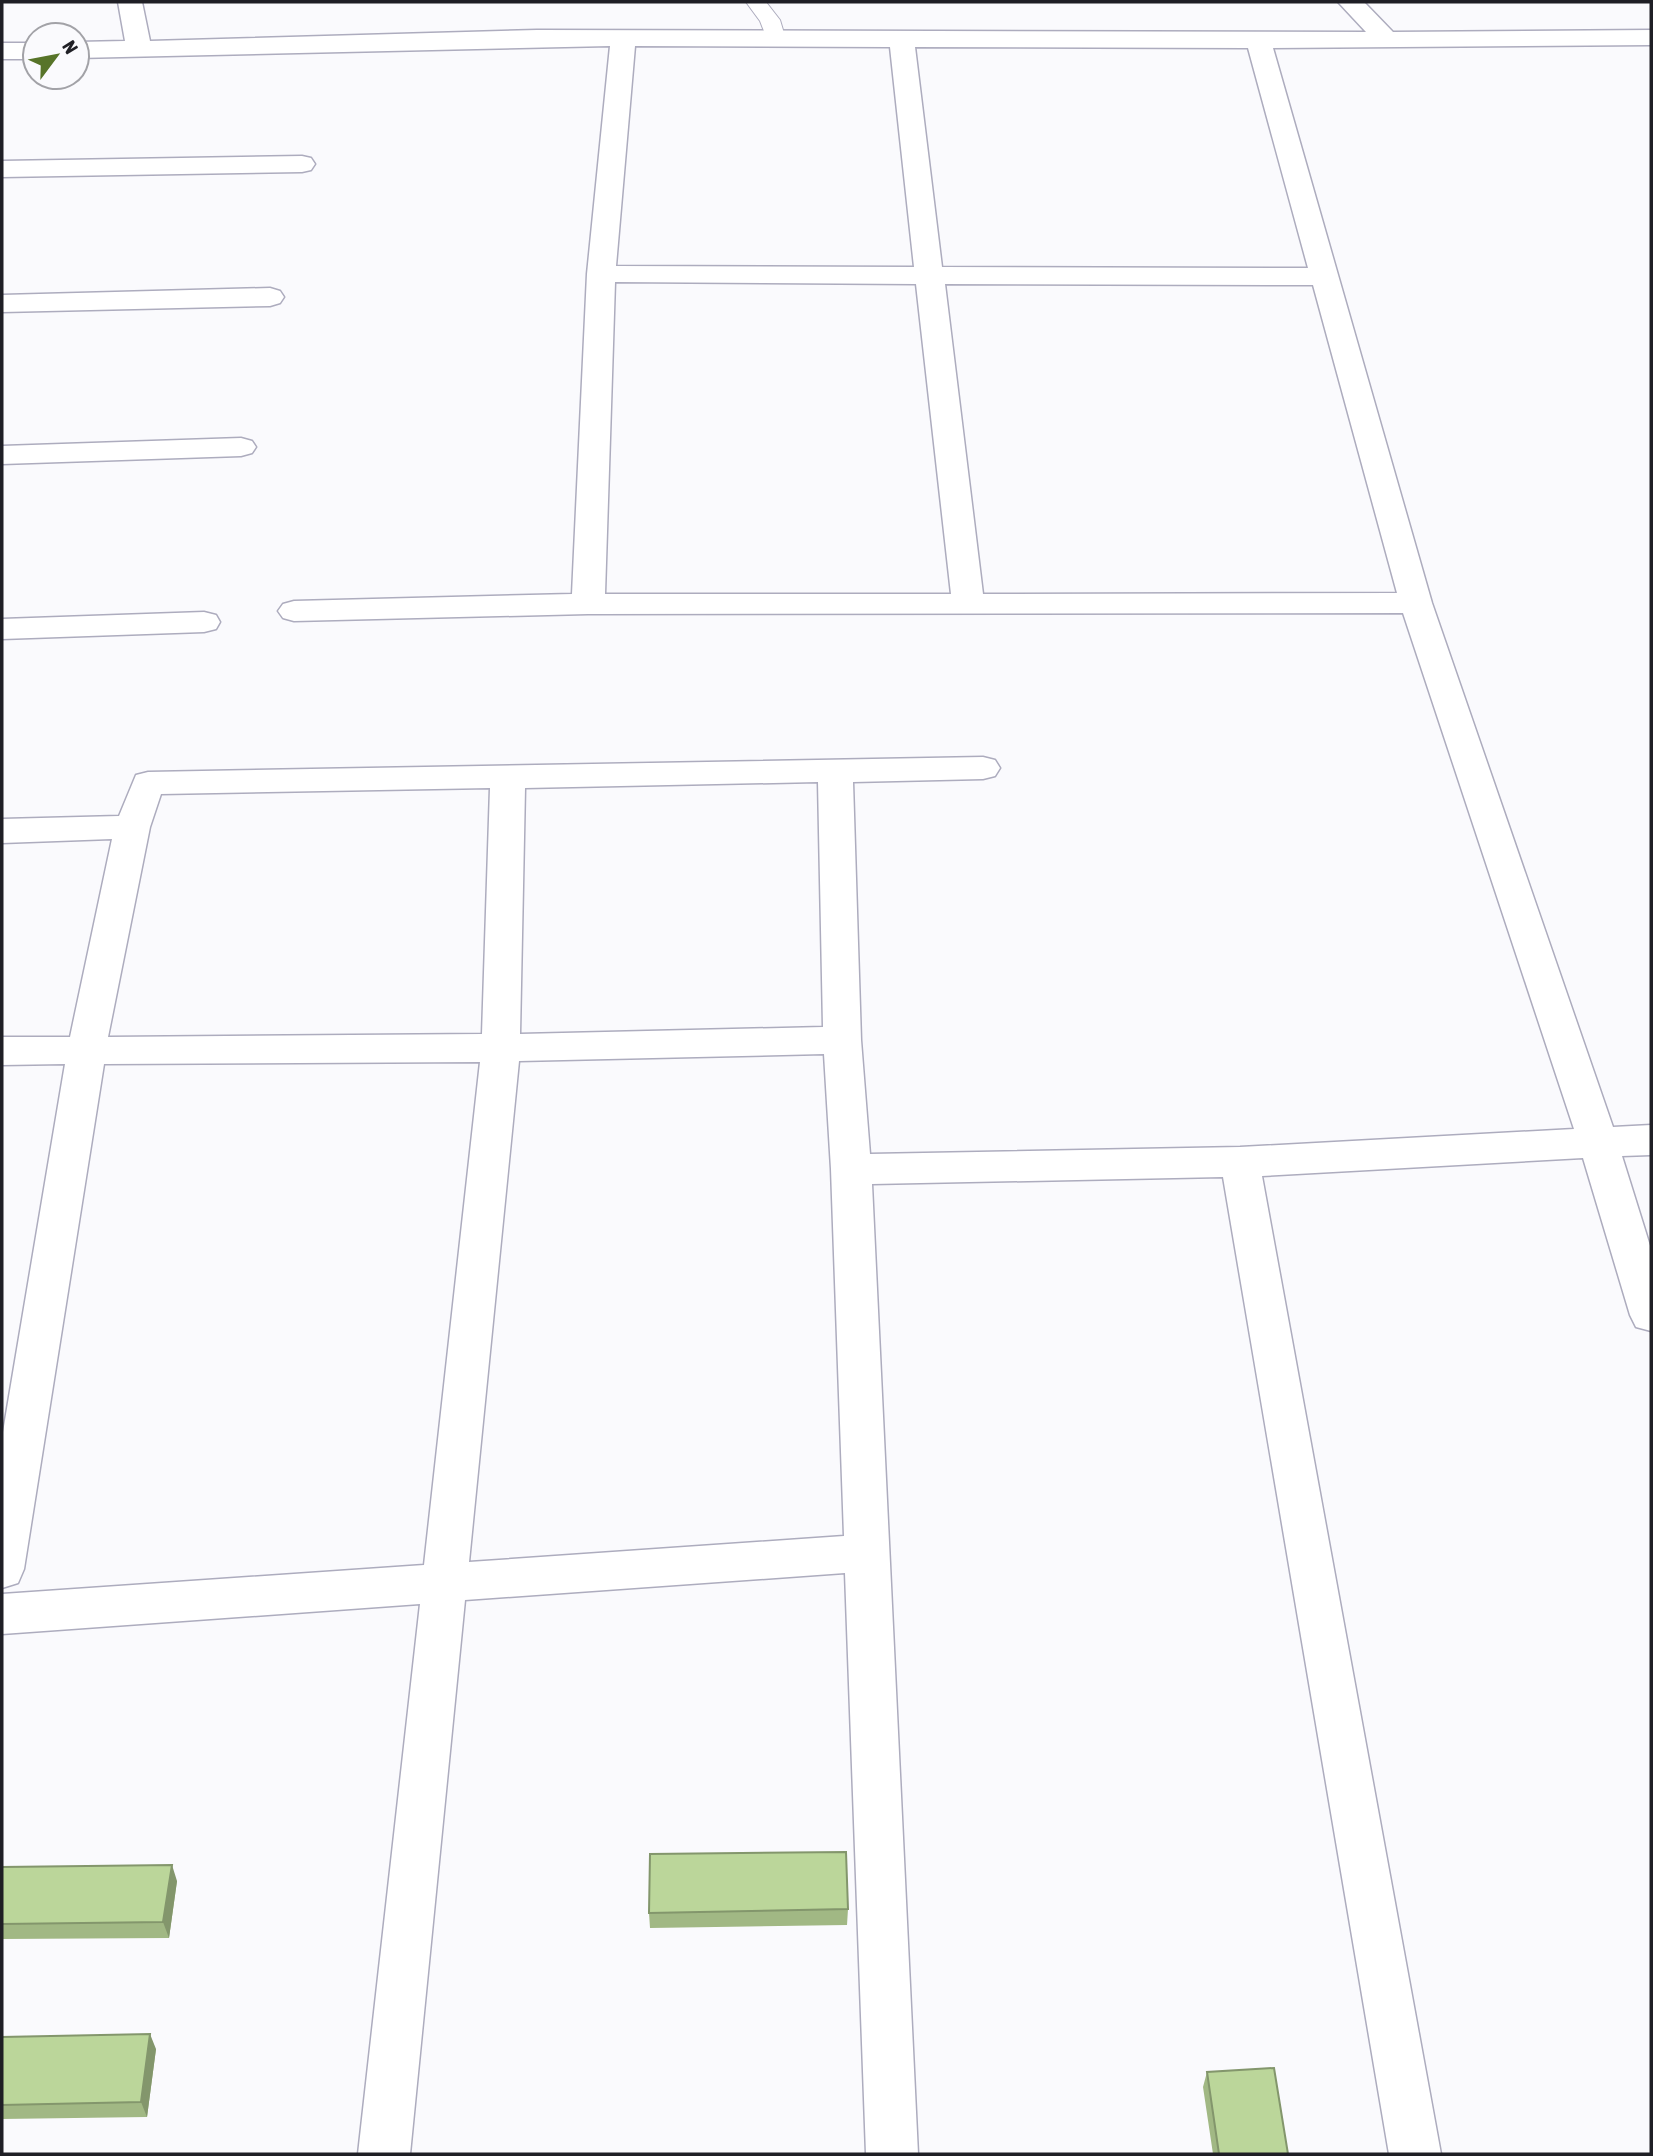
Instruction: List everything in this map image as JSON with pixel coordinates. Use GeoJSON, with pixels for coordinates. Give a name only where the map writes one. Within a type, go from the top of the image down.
{"type":"FeatureCollection","features":[{"type":"Feature","properties":{"kind":"street"},"geometry":{"type":"LineString","coordinates":[[130,2],[139,49]]}},
{"type":"Feature","properties":{"kind":"street"},"geometry":{"type":"LineString","coordinates":[[1350,2],[1387,40]]}},
{"type":"Feature","properties":{"kind":"street"},"geometry":{"type":"LineString","coordinates":[[91,50],[623,38],[1258,41],[1651,37]]}},
{"type":"Feature","properties":{"kind":"street"},"geometry":{"type":"LineString","coordinates":[[588,604],[601,274],[623,38]]}},
{"type":"Feature","properties":{"kind":"street"},"geometry":{"type":"LineString","coordinates":[[902,41],[968,605]]}},
{"type":"Feature","properties":{"kind":"street"},"geometry":{"type":"LineString","coordinates":[[1258,41],[1416,603],[1598,1142],[1651,1315]]}},
{"type":"Feature","properties":{"kind":"street"},"geometry":{"type":"LineString","coordinates":[[2,51],[21,51]]}},
{"type":"Feature","properties":{"kind":"street"},"geometry":{"type":"LineString","coordinates":[[2,169],[302,164]]}},
{"type":"Feature","properties":{"kind":"street"},"geometry":{"type":"LineString","coordinates":[[601,274],[1325,277]]}},
{"type":"Feature","properties":{"kind":"street"},"geometry":{"type":"LineString","coordinates":[[2,304],[270,297]]}},
{"type":"Feature","properties":{"kind":"street"},"geometry":{"type":"LineString","coordinates":[[2,455],[241,447]]}},
{"type":"Feature","properties":{"kind":"street"},"geometry":{"type":"LineString","coordinates":[[294,611],[588,604],[1416,603]]}},
{"type":"Feature","properties":{"kind":"street"},"geometry":{"type":"LineString","coordinates":[[2,629],[204,622]]}},
{"type":"Feature","properties":{"kind":"street"},"geometry":{"type":"LineString","coordinates":[[2,1569],[13,1433],[132,827],[148,783],[983,768]]}},
{"type":"Feature","properties":{"kind":"street"},"geometry":{"type":"LineString","coordinates":[[835,769],[842,1040],[851,1169],[892,2154]]}},
{"type":"Feature","properties":{"kind":"street"},"geometry":{"type":"LineString","coordinates":[[384,2154],[500,1048],[508,777]]}},
{"type":"Feature","properties":{"kind":"street"},"geometry":{"type":"LineString","coordinates":[[2,831],[132,827]]}},
{"type":"Feature","properties":{"kind":"street"},"geometry":{"type":"LineString","coordinates":[[2,1051],[87,1048],[500,1048],[842,1040]]}},
{"type":"Feature","properties":{"kind":"street"},"geometry":{"type":"LineString","coordinates":[[851,1169],[1240,1162],[1651,1140]]}},
{"type":"Feature","properties":{"kind":"street"},"geometry":{"type":"LineString","coordinates":[[1240,1162],[1415,2154]]}},
{"type":"Feature","properties":{"kind":"street"},"geometry":{"type":"LineString","coordinates":[[2,1614],[865,1553]]}},
{"type":"Feature","properties":{"kind":"lane"},"geometry":{"type":"LineString","coordinates":[[756,2],[770,20],[776,40]]}},
{"type":"Feature","properties":{"kind":"building"},"geometry":{"type":"Polygon","coordinates":[[[846,1852],[848,1909],[649,1913],[650,1854],[846,1852]]]}},
{"type":"Feature","properties":{"kind":"building"},"geometry":{"type":"Polygon","coordinates":[[[172,1865],[163,1922],[2,1924],[2,1867],[172,1865]]]}},
{"type":"Feature","properties":{"kind":"building"},"geometry":{"type":"Polygon","coordinates":[[[150,2034],[141,2102],[2,2105],[2,2037],[150,2034]]]}},
{"type":"Feature","properties":{"kind":"building"},"geometry":{"type":"Polygon","coordinates":[[[1274,2068],[1288,2154],[1219,2154],[1207,2072],[1274,2068]]]}}]}
